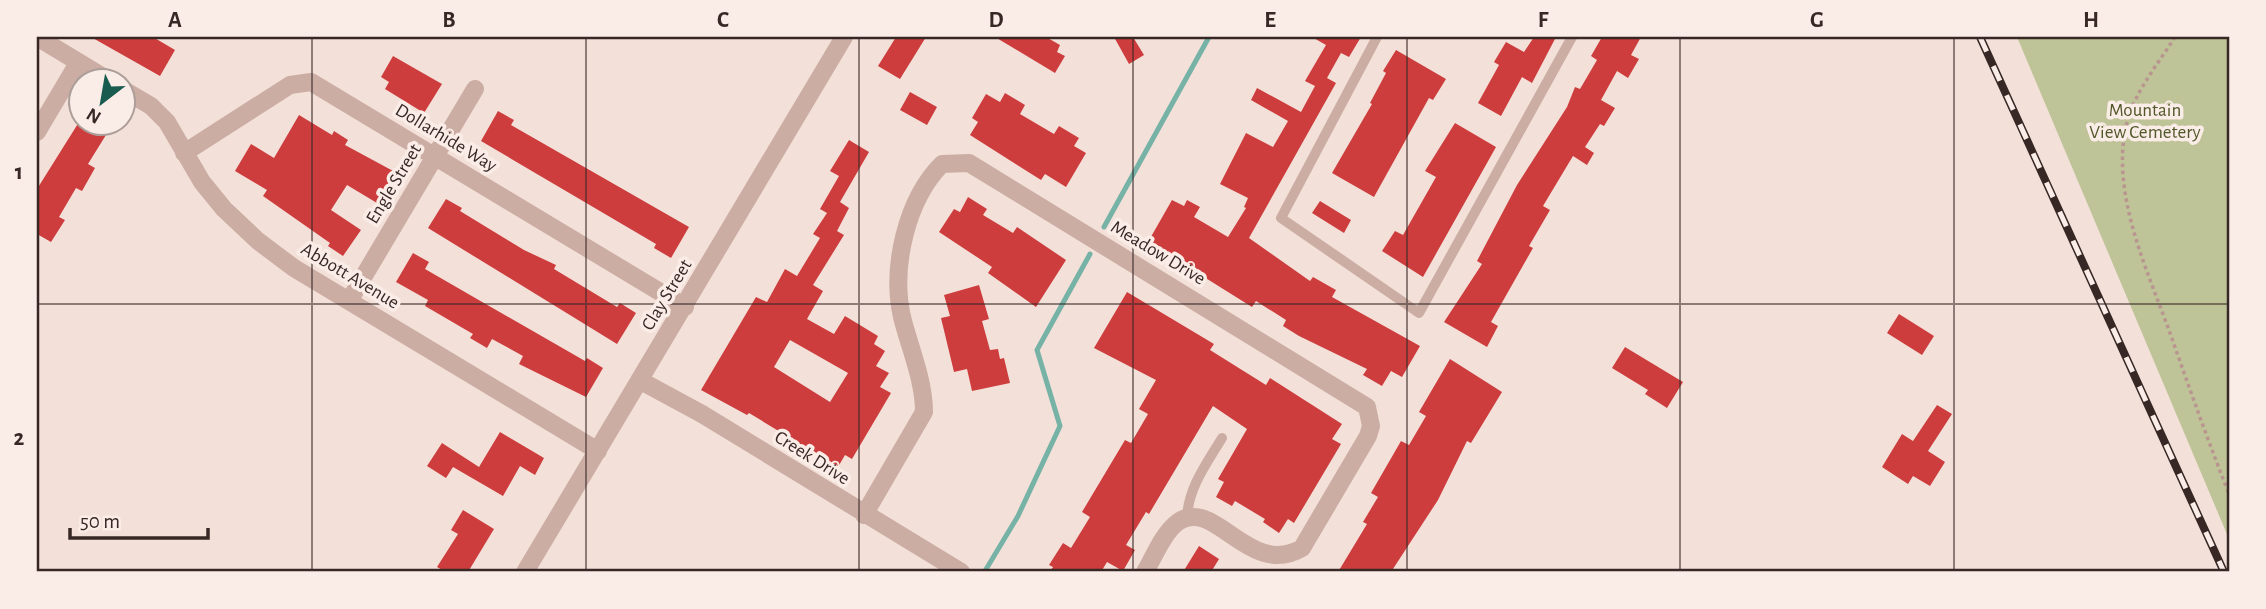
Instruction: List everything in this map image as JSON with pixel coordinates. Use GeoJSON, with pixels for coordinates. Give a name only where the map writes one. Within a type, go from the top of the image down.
{"type":"FeatureCollection","features":[{"type":"Feature","properties":{"kind":"street"},"geometry":{"type":"LineString","coordinates":[[37,37],[83,66]]}},
{"type":"Feature","properties":{"kind":"street","name":"Clay Street"},"geometry":{"type":"LineString","coordinates":[[524,572],[685,307],[844,37]]}},
{"type":"Feature","properties":{"kind":"street"},"geometry":{"type":"LineString","coordinates":[[37,132],[78,63]]}},
{"type":"Feature","properties":{"kind":"street","name":"Dollarhide Way"},"geometry":{"type":"LineString","coordinates":[[184,153],[300,82],[319,85],[685,307]]}},
{"type":"Feature","properties":{"kind":"street","name":"Engle Street"},"geometry":{"type":"LineString","coordinates":[[349,301],[475,89]]}},
{"type":"Feature","properties":{"kind":"street","name":"Abbott Avenue"},"geometry":{"type":"LineString","coordinates":[[136,97],[151,106],[167,122],[201,182],[224,209],[258,241],[349,301],[598,451]]}},
{"type":"Feature","properties":{"kind":"street","name":"Meadow Drive"},"geometry":{"type":"LineString","coordinates":[[864,514],[924,412],[924,397],[902,315],[898,270],[919,197],[942,164],[956,162],[969,163],[1367,407],[1371,426],[1368,436],[1302,548],[1291,554],[1267,555],[1210,522],[1193,517],[1187,519]]}},
{"type":"Feature","properties":{"kind":"street","name":"Creek Drive"},"geometry":{"type":"LineString","coordinates":[[640,381],[702,414],[961,572]]}},
{"type":"Feature","properties":{"kind":"street"},"geometry":{"type":"LineString","coordinates":[[1145,572],[1170,531],[1179,521],[1187,519]]}},
{"type":"Feature","properties":{"kind":"lane"},"geometry":{"type":"LineString","coordinates":[[1377,37],[1281,218],[1419,313],[1572,37]]}},
{"type":"Feature","properties":{"kind":"lane"},"geometry":{"type":"LineString","coordinates":[[1187,519],[1188,504],[1194,486],[1222,438]]}},
{"type":"Feature","properties":{"kind":"path"},"geometry":{"type":"LineString","coordinates":[[2175,37],[2143,87],[2126,125],[2123,158],[2128,204],[2140,249],[2229,494]]}},
{"type":"Feature","properties":{"kind":"green space","name":"Mountain View Cemetery"},"geometry":{"type":"Polygon","coordinates":[[[2017,37],[2229,37],[2229,539],[2017,37]]]}},
{"type":"Feature","properties":{"kind":"building"},"geometry":{"type":"Polygon","coordinates":[[[91,37],[153,37],[175,50],[160,76],[91,37]]]}},
{"type":"Feature","properties":{"kind":"building"},"geometry":{"type":"Polygon","coordinates":[[[896,37],[926,37],[900,79],[878,66],[896,37]]]}},
{"type":"Feature","properties":{"kind":"building"},"geometry":{"type":"Polygon","coordinates":[[[995,37],[1046,37],[1060,45],[1057,52],[1065,56],[1055,73],[995,37]]]}},
{"type":"Feature","properties":{"kind":"building"},"geometry":{"type":"Polygon","coordinates":[[[1114,37],[1133,37],[1144,55],[1129,64],[1114,37]]]}},
{"type":"Feature","properties":{"kind":"building"},"geometry":{"type":"Polygon","coordinates":[[[1312,37],[1361,37],[1349,57],[1341,53],[1327,78],[1336,83],[1249,238],[1310,281],[1313,277],[1336,290],[1332,297],[1420,346],[1402,377],[1391,371],[1382,386],[1363,375],[1367,369],[1299,336],[1283,326],[1286,320],[1256,301],[1252,307],[1148,242],[1172,200],[1184,206],[1187,200],[1200,207],[1194,217],[1228,237],[1246,208],[1244,207],[1248,198],[1220,184],[1246,133],[1273,147],[1288,121],[1251,100],[1257,88],[1301,112],[1315,86],[1305,81],[1326,45],[1312,37]]]}},
{"type":"Feature","properties":{"kind":"building"},"geometry":{"type":"Polygon","coordinates":[[[1534,37],[1556,37],[1532,83],[1522,77],[1501,116],[1478,103],[1499,65],[1494,62],[1506,42],[1524,52],[1534,37]]]}},
{"type":"Feature","properties":{"kind":"building"},"geometry":{"type":"Polygon","coordinates":[[[1602,37],[1641,37],[1631,55],[1639,59],[1628,78],[1617,71],[1601,100],[1615,108],[1604,126],[1600,124],[1585,147],[1594,153],[1587,165],[1573,156],[1543,206],[1550,210],[1529,246],[1533,248],[1491,322],[1498,326],[1487,347],[1444,322],[1482,264],[1477,261],[1517,185],[1567,107],[1575,87],[1580,89],[1597,60],[1591,56],[1602,37]]]}},
{"type":"Feature","properties":{"kind":"building"},"geometry":{"type":"Polygon","coordinates":[[[1396,50],[1446,79],[1433,100],[1429,98],[1374,197],[1332,173],[1372,104],[1370,103],[1386,73],[1383,71],[1396,50]]]}},
{"type":"Feature","properties":{"kind":"building"},"geometry":{"type":"Polygon","coordinates":[[[393,56],[442,84],[424,113],[385,89],[389,82],[381,77],[393,56]]]}},
{"type":"Feature","properties":{"kind":"building"},"geometry":{"type":"Polygon","coordinates":[[[910,92],[937,107],[927,125],[900,110],[910,92]]]}},
{"type":"Feature","properties":{"kind":"building"},"geometry":{"type":"Polygon","coordinates":[[[1005,93],[1025,105],[1020,114],[1054,134],[1059,126],[1079,138],[1074,146],[1086,153],[1066,187],[1045,174],[1041,180],[970,135],[978,122],[972,118],[986,94],[1000,102],[1005,93]]]}},
{"type":"Feature","properties":{"kind":"building"},"geometry":{"type":"Polygon","coordinates":[[[498,111],[514,120],[511,125],[689,227],[671,258],[654,248],[656,244],[481,141],[498,111]]]}},
{"type":"Feature","properties":{"kind":"building"},"geometry":{"type":"Polygon","coordinates":[[[299,115],[332,135],[334,131],[348,140],[345,145],[395,172],[377,203],[347,185],[331,210],[361,230],[343,256],[328,246],[330,243],[263,196],[267,190],[235,171],[251,144],[274,158],[299,115]]]}},
{"type":"Feature","properties":{"kind":"building"},"geometry":{"type":"Polygon","coordinates":[[[1455,123],[1496,147],[1423,277],[1382,251],[1395,231],[1403,235],[1436,177],[1425,171],[1455,123]]]}},
{"type":"Feature","properties":{"kind":"building"},"geometry":{"type":"Polygon","coordinates":[[[70,136],[105,136],[88,164],[95,168],[82,191],[76,188],[59,217],[65,220],[51,242],[37,234],[37,189],[70,136]]]}},
{"type":"Feature","properties":{"kind":"building"},"geometry":{"type":"Polygon","coordinates":[[[849,140],[869,152],[840,202],[849,208],[837,231],[844,235],[813,285],[823,291],[807,319],[834,334],[845,316],[878,336],[874,344],[885,351],[876,366],[889,373],[880,387],[891,393],[852,459],[845,455],[838,467],[749,413],[747,415],[701,390],[756,297],[767,302],[785,269],[797,276],[820,238],[813,234],[827,213],[820,209],[839,176],[830,171],[849,140]],[[790,340],[774,367],[830,402],[848,373],[790,340]]]}},
{"type":"Feature","properties":{"kind":"building"},"geometry":{"type":"Polygon","coordinates":[[[968,197],[987,209],[983,215],[1013,233],[1017,227],[1066,260],[1036,307],[988,273],[992,267],[939,232],[954,209],[960,212],[968,197]]]}},
{"type":"Feature","properties":{"kind":"building"},"geometry":{"type":"Polygon","coordinates":[[[446,199],[462,208],[460,211],[524,250],[556,265],[554,269],[617,307],[620,303],[636,313],[617,344],[428,228],[446,199]]]}},
{"type":"Feature","properties":{"kind":"building"},"geometry":{"type":"Polygon","coordinates":[[[1320,201],[1351,220],[1344,233],[1312,213],[1320,201]]]}},
{"type":"Feature","properties":{"kind":"building"},"geometry":{"type":"Polygon","coordinates":[[[413,253],[429,262],[425,269],[585,361],[587,358],[603,368],[586,397],[519,364],[523,356],[492,339],[487,348],[470,338],[473,334],[425,306],[428,300],[396,282],[413,253]]]}},
{"type":"Feature","properties":{"kind":"building"},"geometry":{"type":"Polygon","coordinates":[[[979,285],[989,319],[982,321],[990,350],[998,349],[1000,359],[1004,358],[1010,383],[972,391],[967,369],[954,372],[941,318],[950,316],[944,295],[979,285]]]}},
{"type":"Feature","properties":{"kind":"building"},"geometry":{"type":"Polygon","coordinates":[[[1127,292],[1214,344],[1210,350],[1266,385],[1270,378],[1342,424],[1332,439],[1341,444],[1294,523],[1288,519],[1279,533],[1263,522],[1265,519],[1235,501],[1232,506],[1216,497],[1224,482],[1218,479],[1247,429],[1213,406],[1149,514],[1146,512],[1126,545],[1135,550],[1123,571],[1107,562],[1101,572],[1050,572],[1053,567],[1049,565],[1063,543],[1071,548],[1090,517],[1082,512],[1125,440],[1131,443],[1148,414],[1139,409],[1156,380],[1094,348],[1127,292]]]}},
{"type":"Feature","properties":{"kind":"building"},"geometry":{"type":"Polygon","coordinates":[[[1899,314],[1934,336],[1922,355],[1887,333],[1899,314]]]}},
{"type":"Feature","properties":{"kind":"building"},"geometry":{"type":"Polygon","coordinates":[[[1625,347],[1683,382],[1667,408],[1645,394],[1648,390],[1612,368],[1625,347]]]}},
{"type":"Feature","properties":{"kind":"building"},"geometry":{"type":"Polygon","coordinates":[[[1450,359],[1502,392],[1471,443],[1467,441],[1438,500],[1391,572],[1338,572],[1367,524],[1363,522],[1378,497],[1371,493],[1401,441],[1409,445],[1426,416],[1419,412],[1450,359]]]}},
{"type":"Feature","properties":{"kind":"building"},"geometry":{"type":"Polygon","coordinates":[[[1937,405],[1952,414],[1928,451],[1945,462],[1930,486],[1913,476],[1908,484],[1882,467],[1902,434],[1913,441],[1937,405]]]}},
{"type":"Feature","properties":{"kind":"building"},"geometry":{"type":"Polygon","coordinates":[[[500,432],[544,458],[535,475],[520,466],[503,496],[453,467],[446,478],[427,466],[442,443],[479,467],[500,432]]]}},
{"type":"Feature","properties":{"kind":"building"},"geometry":{"type":"Polygon","coordinates":[[[463,510],[494,529],[468,572],[446,572],[437,567],[458,534],[451,530],[463,510]]]}},
{"type":"Feature","properties":{"kind":"building"},"geometry":{"type":"Polygon","coordinates":[[[1199,546],[1219,559],[1211,572],[1183,572],[1199,546]]]}},
{"type":"Feature","properties":{"kind":"waterway"},"geometry":{"type":"LineString","coordinates":[[1104,227],[1209,37]]}},
{"type":"Feature","properties":{"kind":"waterway"},"geometry":{"type":"LineString","coordinates":[[985,571],[1018,516],[1060,426],[1037,350],[1090,254]]}},
{"type":"Feature","properties":{"kind":"railway"},"geometry":{"type":"LineString","coordinates":[[1980,37],[2224,572]]}}]}
